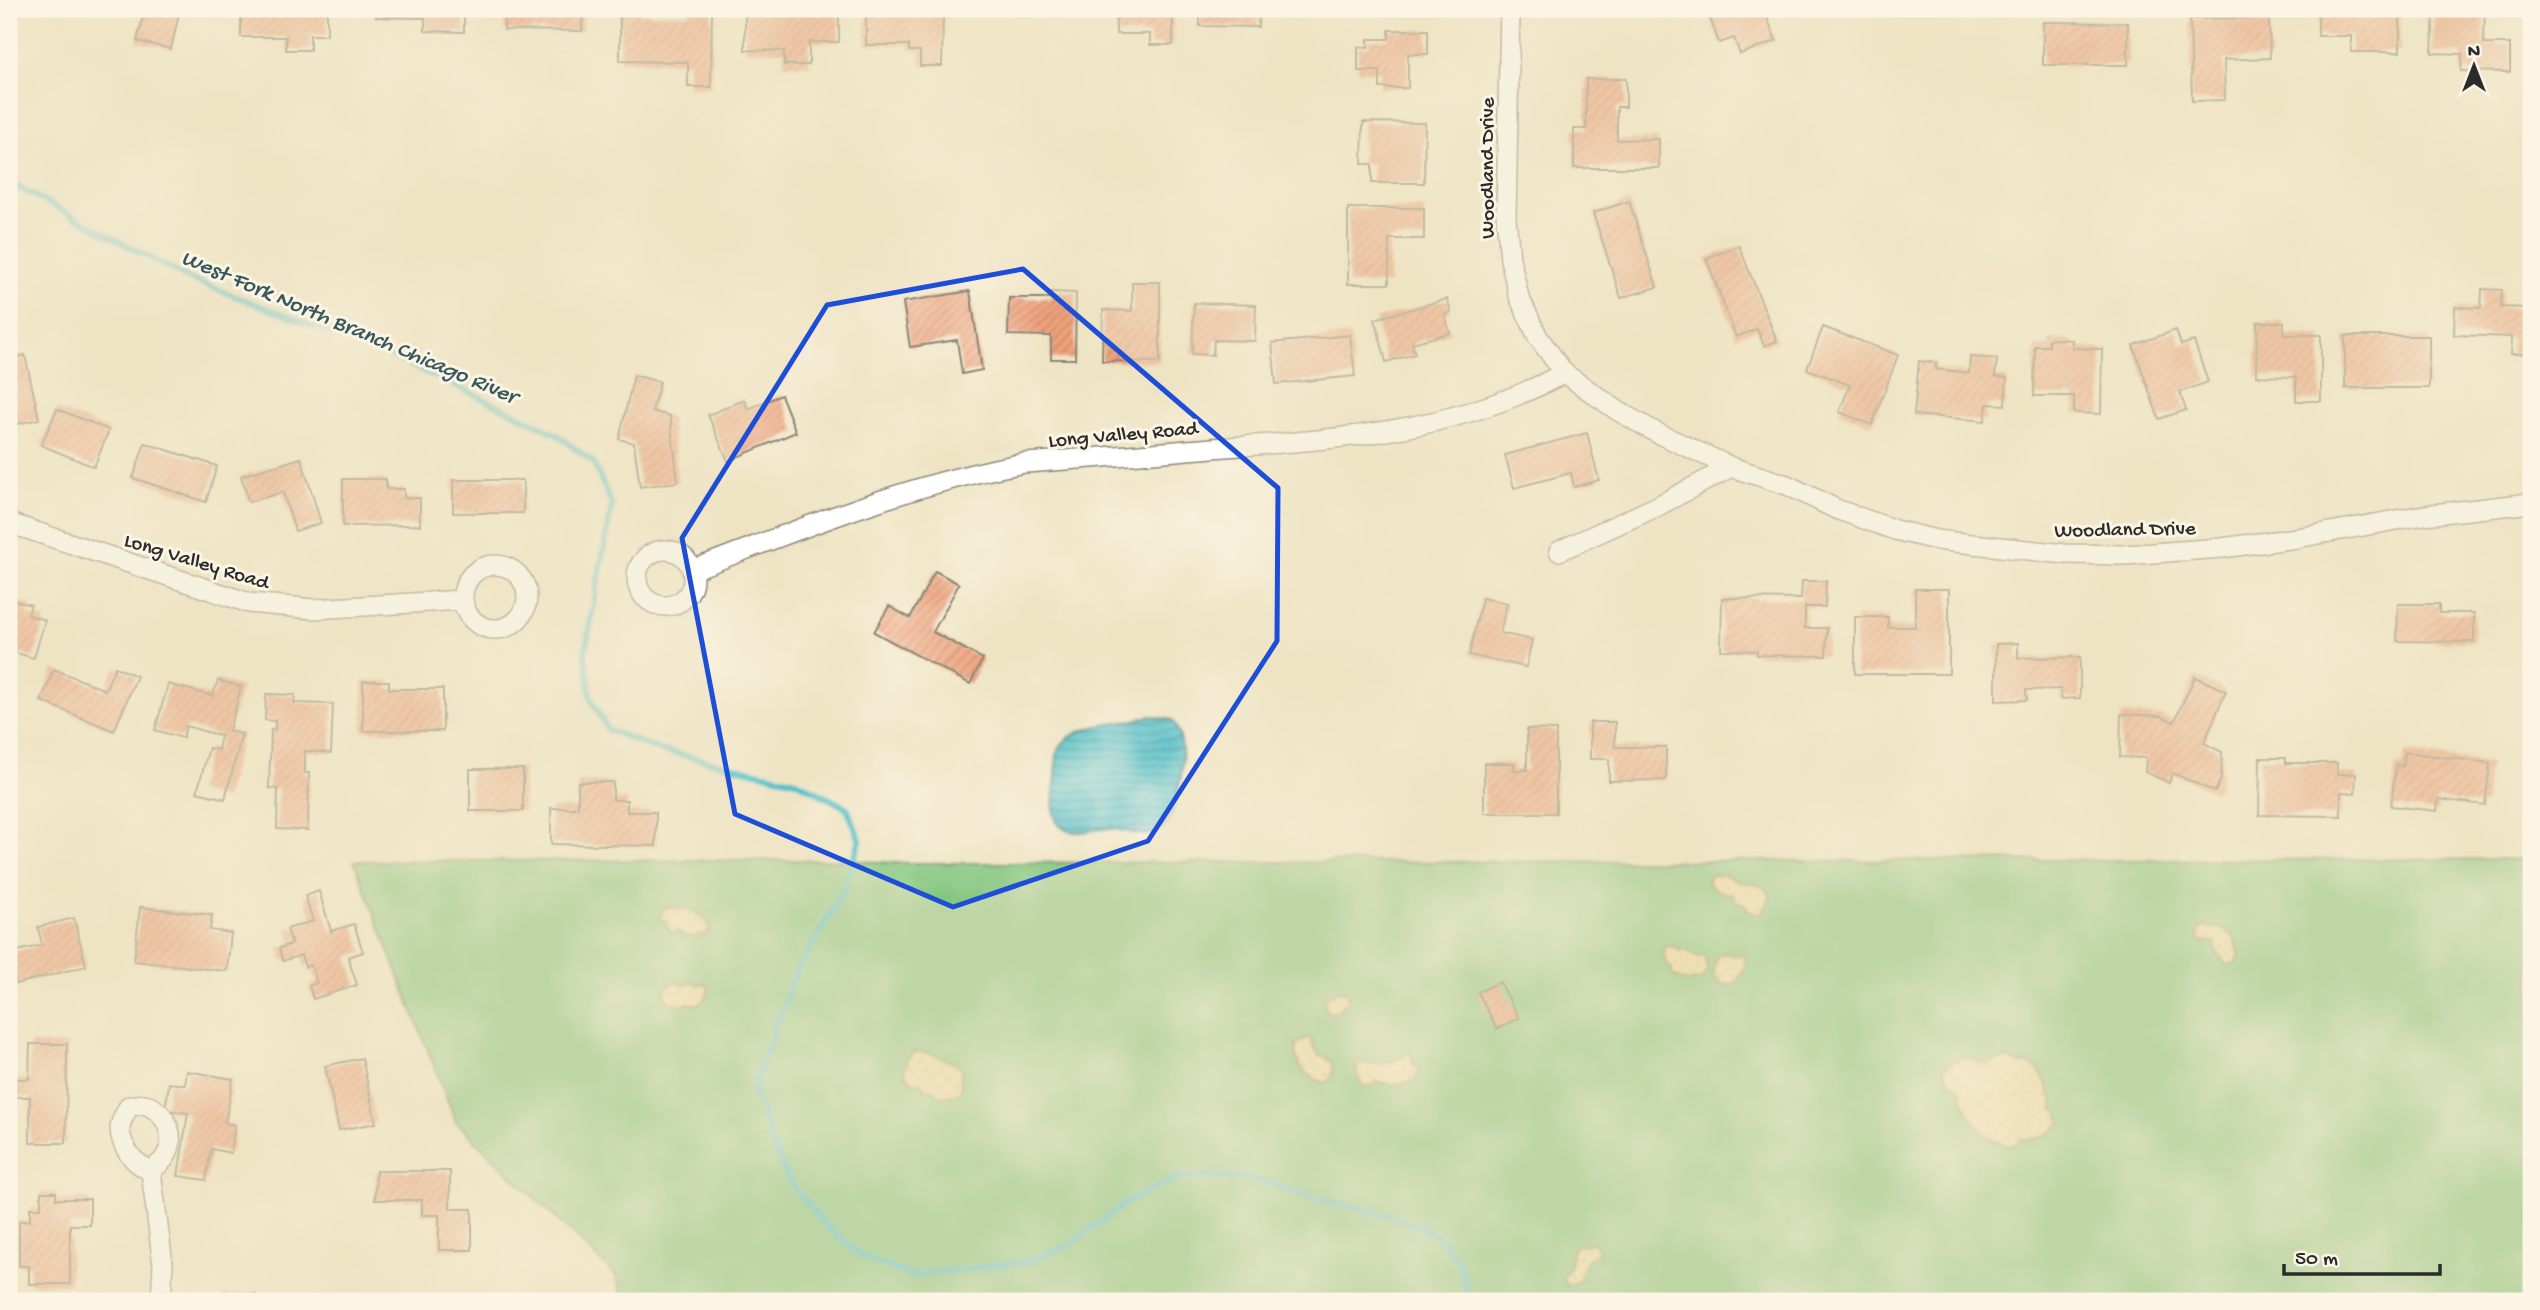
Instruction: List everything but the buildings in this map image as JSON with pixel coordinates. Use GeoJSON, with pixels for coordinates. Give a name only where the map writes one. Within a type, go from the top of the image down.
{"type":"FeatureCollection","features":[{"type":"Feature","properties":{"kind":"street","name":"Woodland Drive"},"geometry":{"type":"LineString","coordinates":[[1510,9],[1506,217],[1510,259],[1518,297],[1538,337],[1564,373],[1657,433],[1731,467],[1787,485],[1836,509],[1895,530],[1936,540],[2065,554],[2125,555],[2222,548],[2297,538],[2424,515],[2531,503]]}},
{"type":"Feature","properties":{"kind":"street","name":"Long Valley Road"},"geometry":{"type":"LineString","coordinates":[[692,570],[855,510],[949,479],[1026,463],[1376,434],[1476,410],[1529,392],[1564,373]]}},
{"type":"Feature","properties":{"kind":"street"},"geometry":{"type":"LineString","coordinates":[[1559,551],[1656,507],[1731,467]]}},
{"type":"Feature","properties":{"kind":"street","name":"Long Valley Road"},"geometry":{"type":"LineString","coordinates":[[9,523],[249,603],[314,609],[463,600]]}},
{"type":"Feature","properties":{"kind":"street"},"geometry":{"type":"LineString","coordinates":[[151,1171],[163,1265],[161,1301]]}},
{"type":"Feature","properties":{"kind":"highlighted area"},"geometry":{"type":"Polygon","coordinates":[[[1023,269],[1278,488],[1277,641],[1148,841],[953,907],[735,814],[682,538],[827,305],[1023,269]]]}},
{"type":"Feature","properties":{"kind":"green space"},"geometry":{"type":"Polygon","coordinates":[[[2531,859],[2531,1301],[625,1301],[616,1276],[456,1122],[354,861],[843,860],[897,863],[2531,859]]]}},
{"type":"Feature","properties":{"kind":"sand"},"geometry":{"type":"Polygon","coordinates":[[[1711,875],[1726,875],[1742,883],[1755,883],[1767,890],[1771,898],[1761,914],[1749,911],[1745,904],[1736,902],[1733,895],[1712,886],[1707,881],[1711,875]]]}},
{"type":"Feature","properties":{"kind":"sand"},"geometry":{"type":"Polygon","coordinates":[[[665,907],[692,910],[708,922],[709,931],[704,935],[699,934],[696,939],[683,936],[679,931],[672,933],[666,922],[659,918],[665,907]]]}},
{"type":"Feature","properties":{"kind":"sand"},"geometry":{"type":"Polygon","coordinates":[[[2207,926],[2212,929],[2218,927],[2233,935],[2240,954],[2234,964],[2224,964],[2222,957],[2215,950],[2216,944],[2200,941],[2198,934],[2201,928],[2207,926]]]}},
{"type":"Feature","properties":{"kind":"sand"},"geometry":{"type":"Polygon","coordinates":[[[1673,946],[1696,957],[1705,956],[1707,970],[1702,979],[1687,982],[1672,975],[1672,968],[1667,965],[1664,957],[1665,947],[1673,946]]]}},
{"type":"Feature","properties":{"kind":"sand"},"geometry":{"type":"Polygon","coordinates":[[[1729,953],[1734,956],[1742,954],[1746,962],[1734,985],[1724,985],[1713,977],[1716,958],[1720,954],[1729,953]]]}},
{"type":"Feature","properties":{"kind":"sand"},"geometry":{"type":"Polygon","coordinates":[[[675,981],[685,986],[693,981],[697,985],[706,984],[709,988],[705,999],[698,1005],[687,1003],[681,1006],[667,1001],[664,990],[675,981]]]}},
{"type":"Feature","properties":{"kind":"sand"},"geometry":{"type":"Polygon","coordinates":[[[1345,991],[1349,1000],[1335,1013],[1330,1014],[1323,1001],[1329,994],[1345,991]]]}},
{"type":"Feature","properties":{"kind":"sand"},"geometry":{"type":"Polygon","coordinates":[[[1305,1038],[1311,1039],[1319,1056],[1326,1057],[1333,1064],[1333,1074],[1327,1083],[1307,1074],[1299,1064],[1296,1057],[1297,1042],[1302,1042],[1305,1038]]]}},
{"type":"Feature","properties":{"kind":"sand"},"geometry":{"type":"Polygon","coordinates":[[[1410,1051],[1413,1064],[1420,1068],[1415,1080],[1397,1084],[1378,1082],[1363,1086],[1356,1072],[1359,1063],[1390,1062],[1410,1051]]]}},
{"type":"Feature","properties":{"kind":"sand"},"geometry":{"type":"Polygon","coordinates":[[[914,1052],[930,1053],[961,1066],[961,1089],[957,1094],[942,1097],[905,1076],[906,1060],[914,1052]]]}},
{"type":"Feature","properties":{"kind":"sand"},"geometry":{"type":"Polygon","coordinates":[[[1964,1057],[1984,1065],[2011,1059],[2036,1068],[2043,1076],[2054,1102],[2052,1106],[2054,1110],[2058,1110],[2061,1122],[2043,1137],[2021,1139],[2014,1146],[2002,1144],[1984,1134],[1971,1119],[1960,1089],[1949,1080],[1944,1069],[1949,1063],[1964,1057]]]}},
{"type":"Feature","properties":{"kind":"sand"},"geometry":{"type":"Polygon","coordinates":[[[1594,1243],[1599,1253],[1587,1259],[1578,1282],[1567,1285],[1562,1279],[1569,1269],[1575,1246],[1594,1243]]]}},
{"type":"Feature","properties":{"kind":"water"},"geometry":{"type":"Polygon","coordinates":[[[1150,716],[1172,720],[1181,743],[1181,778],[1173,810],[1165,826],[1156,833],[1145,834],[1109,829],[1077,832],[1060,826],[1053,802],[1057,758],[1064,742],[1083,730],[1150,716]]]}},
{"type":"Feature","properties":{"kind":"waterway","name":"West Fork North Branch Chicago River"},"geometry":{"type":"LineString","coordinates":[[9,182],[190,279],[389,355],[514,413],[556,434],[593,462],[612,505],[585,653],[591,699],[608,730],[660,750],[796,781],[847,808],[860,840],[843,892],[795,975],[753,1088],[773,1145],[790,1182],[821,1221],[860,1255],[912,1276],[1030,1261],[1071,1244],[1127,1202],[1180,1177],[1247,1177],[1311,1197],[1395,1217],[1421,1227],[1442,1240],[1460,1265],[1470,1301]]}}]}
